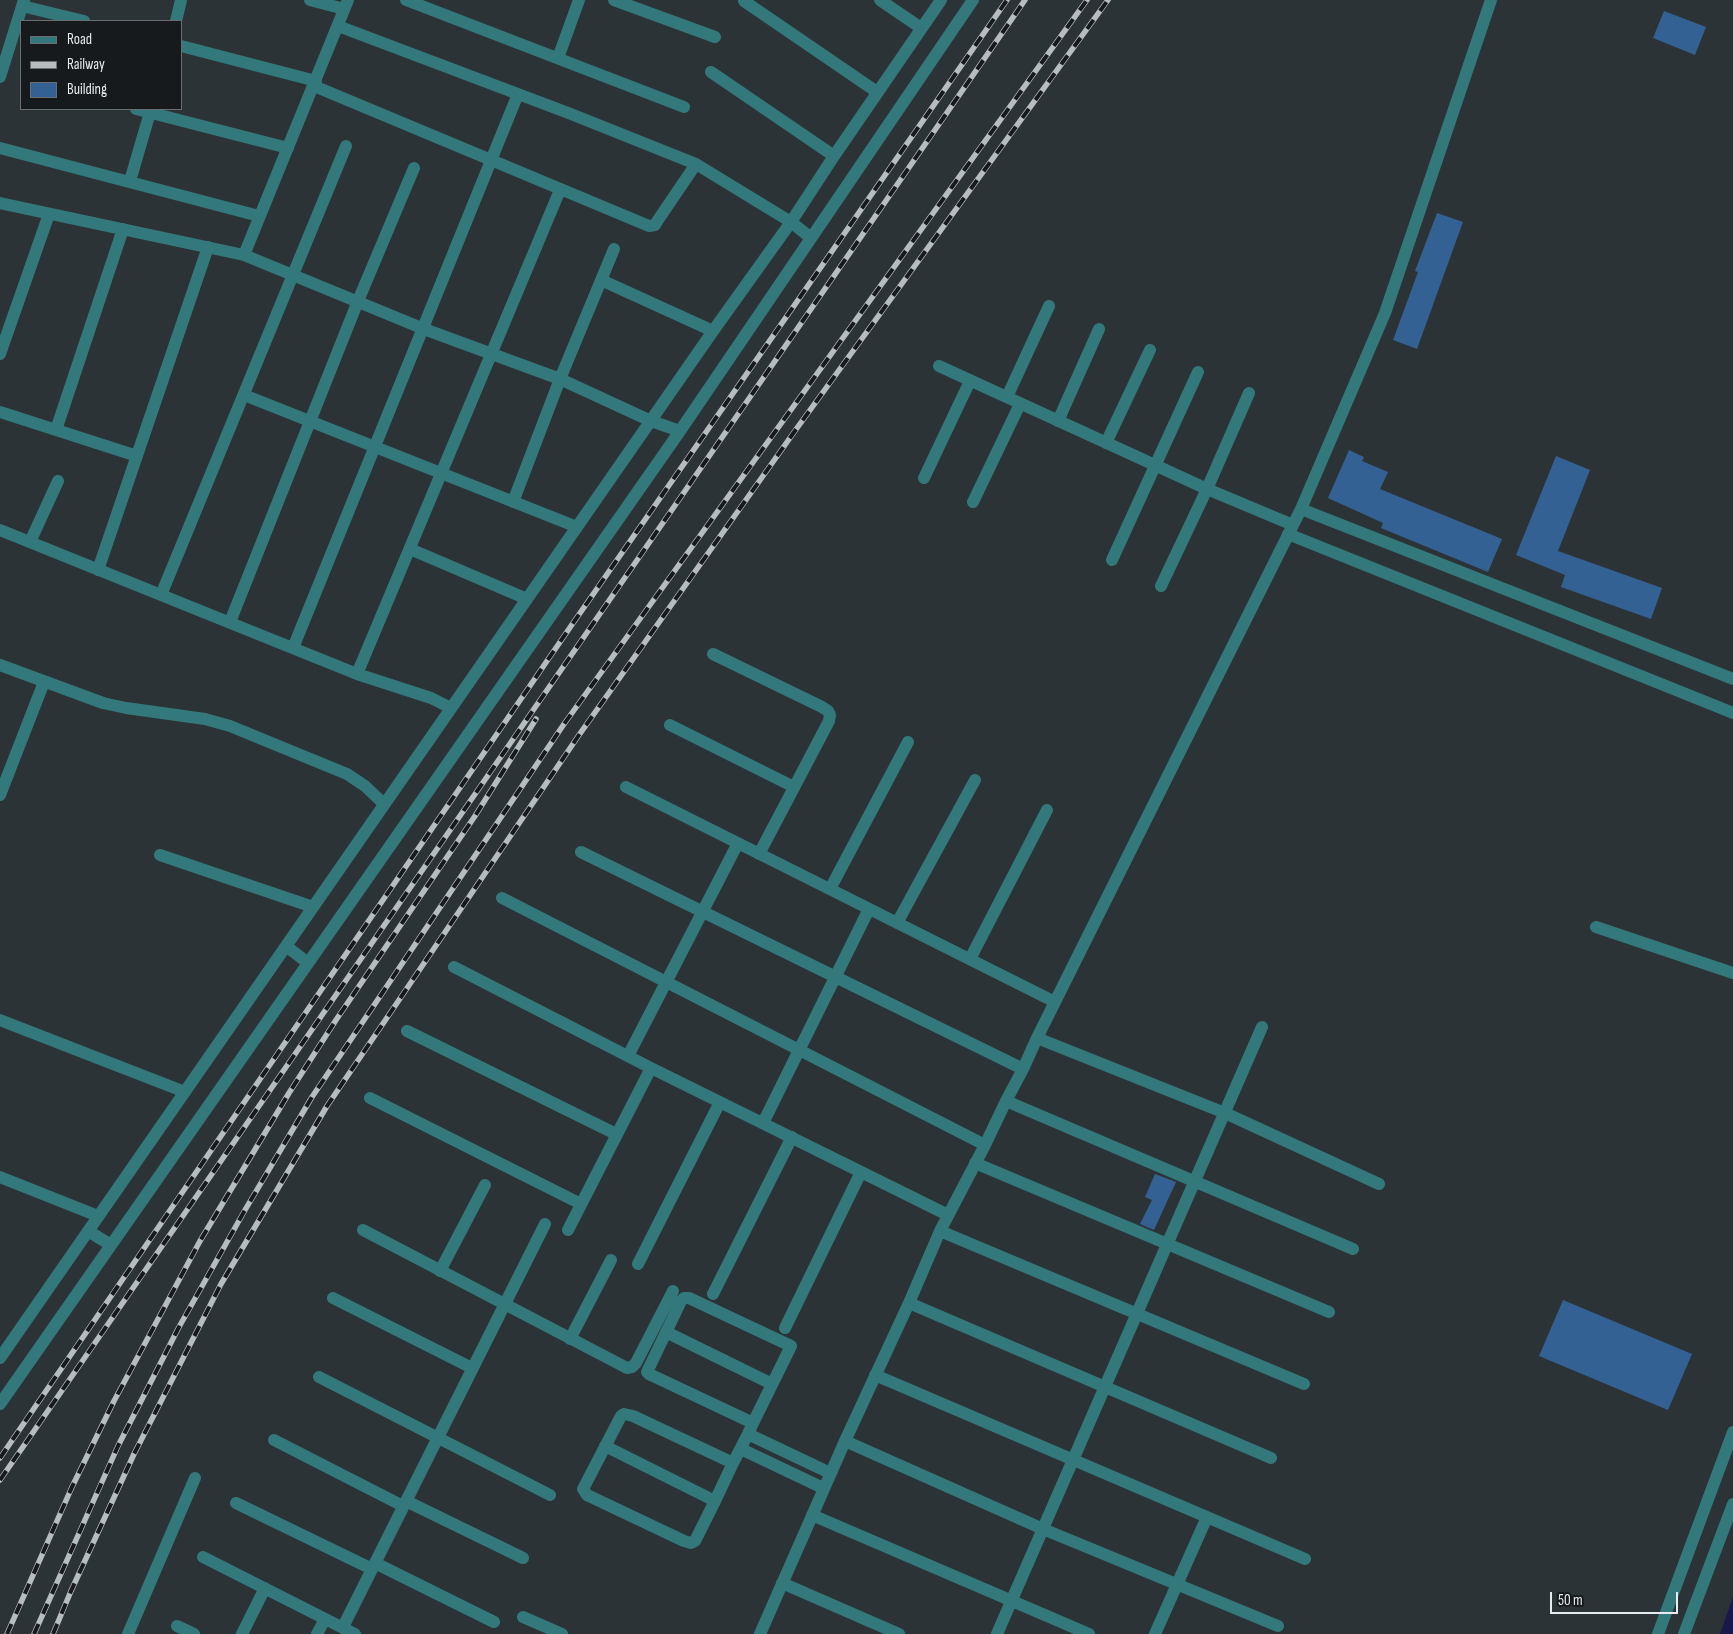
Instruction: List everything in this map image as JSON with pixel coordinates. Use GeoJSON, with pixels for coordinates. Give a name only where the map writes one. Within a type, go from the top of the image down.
{"type":"FeatureCollection","features":[{"type":"Feature","properties":{"kind":"street"},"geometry":{"type":"LineString","coordinates":[[176,20],[181,0]]}},
{"type":"Feature","properties":{"kind":"street"},"geometry":{"type":"LineString","coordinates":[[244,255],[346,5],[310,0]]}},
{"type":"Feature","properties":{"kind":"street"},"geometry":{"type":"LineString","coordinates":[[406,0],[684,107]]}},
{"type":"Feature","properties":{"kind":"street"},"geometry":{"type":"LineString","coordinates":[[558,58],[579,0]]}},
{"type":"Feature","properties":{"kind":"street"},"geometry":{"type":"LineString","coordinates":[[614,0],[715,37]]}},
{"type":"Feature","properties":{"kind":"street"},"geometry":{"type":"LineString","coordinates":[[880,0],[920,28]]}},
{"type":"Feature","properties":{"kind":"street"},"geometry":{"type":"LineString","coordinates":[[0,1358],[650,421],[791,222],[920,28],[941,0]]}},
{"type":"Feature","properties":{"kind":"street"},"geometry":{"type":"LineString","coordinates":[[0,1404],[680,431],[974,0]]}},
{"type":"Feature","properties":{"kind":"street"},"geometry":{"type":"LineString","coordinates":[[760,1634],[830,1473],[909,1303],[940,1231],[1024,1069],[1037,1038],[1301,509],[1385,313],[1491,0]]}},
{"type":"Feature","properties":{"kind":"street"},"geometry":{"type":"LineString","coordinates":[[744,1],[877,92]]}},
{"type":"Feature","properties":{"kind":"street"},"geometry":{"type":"LineString","coordinates":[[0,77],[23,3],[81,20]]}},
{"type":"Feature","properties":{"kind":"street"},"geometry":{"type":"LineString","coordinates":[[338,26],[696,164],[791,222],[811,238]]}},
{"type":"Feature","properties":{"kind":"street"},"geometry":{"type":"LineString","coordinates":[[182,46],[315,83],[560,190],[649,226],[655,225],[696,164]]}},
{"type":"Feature","properties":{"kind":"street"},"geometry":{"type":"LineString","coordinates":[[711,72],[834,156]]}},
{"type":"Feature","properties":{"kind":"street"},"geometry":{"type":"LineString","coordinates":[[293,648],[518,94]]}},
{"type":"Feature","properties":{"kind":"street"},"geometry":{"type":"LineString","coordinates":[[130,181],[150,111],[288,148]]}},
{"type":"Feature","properties":{"kind":"street"},"geometry":{"type":"LineString","coordinates":[[161,595],[346,146]]}},
{"type":"Feature","properties":{"kind":"street"},"geometry":{"type":"LineString","coordinates":[[0,148],[259,216]]}},
{"type":"Feature","properties":{"kind":"street"},"geometry":{"type":"LineString","coordinates":[[230,622],[358,301],[414,168]]}},
{"type":"Feature","properties":{"kind":"street"},"geometry":{"type":"LineString","coordinates":[[357,674],[560,190]]}},
{"type":"Feature","properties":{"kind":"street"},"geometry":{"type":"LineString","coordinates":[[0,203],[244,255],[424,329],[560,379],[650,421],[680,431]]}},
{"type":"Feature","properties":{"kind":"street"},"geometry":{"type":"LineString","coordinates":[[0,354],[49,214]]}},
{"type":"Feature","properties":{"kind":"street"},"geometry":{"type":"LineString","coordinates":[[56,430],[123,229]]}},
{"type":"Feature","properties":{"kind":"street"},"geometry":{"type":"LineString","coordinates":[[98,570],[208,247]]}},
{"type":"Feature","properties":{"kind":"street"},"geometry":{"type":"LineString","coordinates":[[513,502],[560,379],[614,248]]}},
{"type":"Feature","properties":{"kind":"street"},"geometry":{"type":"LineString","coordinates":[[601,280],[713,331]]}},
{"type":"Feature","properties":{"kind":"street"},"geometry":{"type":"LineString","coordinates":[[1007,397],[1049,306]]}},
{"type":"Feature","properties":{"kind":"street"},"geometry":{"type":"LineString","coordinates":[[1058,421],[1099,329]]}},
{"type":"Feature","properties":{"kind":"street"},"geometry":{"type":"LineString","coordinates":[[1106,443],[1150,350]]}},
{"type":"Feature","properties":{"kind":"street"},"geometry":{"type":"LineString","coordinates":[[939,366],[1156,465],[1290,529],[1733,713]]}},
{"type":"Feature","properties":{"kind":"street"},"geometry":{"type":"LineString","coordinates":[[1112,560],[1198,372]]}},
{"type":"Feature","properties":{"kind":"street"},"geometry":{"type":"LineString","coordinates":[[924,478],[970,381]]}},
{"type":"Feature","properties":{"kind":"street"},"geometry":{"type":"LineString","coordinates":[[1161,586],[1207,489],[1249,393]]}},
{"type":"Feature","properties":{"kind":"street"},"geometry":{"type":"LineString","coordinates":[[244,395],[577,528]]}},
{"type":"Feature","properties":{"kind":"street"},"geometry":{"type":"LineString","coordinates":[[973,502],[1020,404]]}},
{"type":"Feature","properties":{"kind":"street"},"geometry":{"type":"LineString","coordinates":[[0,412],[137,456]]}},
{"type":"Feature","properties":{"kind":"street"},"geometry":{"type":"LineString","coordinates":[[30,542],[58,481]]}},
{"type":"Feature","properties":{"kind":"street"},"geometry":{"type":"LineString","coordinates":[[1301,509],[1733,679]]}},
{"type":"Feature","properties":{"kind":"street"},"geometry":{"type":"LineString","coordinates":[[0,530],[357,674],[431,698],[451,708]]}},
{"type":"Feature","properties":{"kind":"street"},"geometry":{"type":"LineString","coordinates":[[410,549],[527,598]]}},
{"type":"Feature","properties":{"kind":"street"},"geometry":{"type":"LineString","coordinates":[[713,654],[828,711],[830,715],[829,721],[759,854]]}},
{"type":"Feature","properties":{"kind":"street"},"geometry":{"type":"LineString","coordinates":[[0,665],[114,706],[205,719],[230,726],[347,774],[365,786],[384,804]]}},
{"type":"Feature","properties":{"kind":"street"},"geometry":{"type":"LineString","coordinates":[[0,794],[44,682]]}},
{"type":"Feature","properties":{"kind":"street"},"geometry":{"type":"LineString","coordinates":[[670,725],[794,787]]}},
{"type":"Feature","properties":{"kind":"street"},"geometry":{"type":"LineString","coordinates":[[830,889],[908,742]]}},
{"type":"Feature","properties":{"kind":"street"},"geometry":{"type":"LineString","coordinates":[[897,923],[975,780]]}},
{"type":"Feature","properties":{"kind":"street"},"geometry":{"type":"LineString","coordinates":[[626,787],[1055,1002]]}},
{"type":"Feature","properties":{"kind":"street"},"geometry":{"type":"LineString","coordinates":[[970,959],[1047,810]]}},
{"type":"Feature","properties":{"kind":"street"},"geometry":{"type":"LineString","coordinates":[[628,1056],[738,843]]}},
{"type":"Feature","properties":{"kind":"street"},"geometry":{"type":"LineString","coordinates":[[581,852],[1024,1069]]}},
{"type":"Feature","properties":{"kind":"street"},"geometry":{"type":"LineString","coordinates":[[160,855],[312,907]]}},
{"type":"Feature","properties":{"kind":"street"},"geometry":{"type":"LineString","coordinates":[[502,898],[985,1144]]}},
{"type":"Feature","properties":{"kind":"street"},"geometry":{"type":"LineString","coordinates":[[763,1123],[869,909]]}},
{"type":"Feature","properties":{"kind":"street"},"geometry":{"type":"LineString","coordinates":[[1596,927],[1733,974]]}},
{"type":"Feature","properties":{"kind":"street"},"geometry":{"type":"LineString","coordinates":[[286,946],[308,963]]}},
{"type":"Feature","properties":{"kind":"street"},"geometry":{"type":"LineString","coordinates":[[454,966],[651,1068],[948,1215]]}},
{"type":"Feature","properties":{"kind":"street"},"geometry":{"type":"LineString","coordinates":[[0,1020],[185,1092]]}},
{"type":"Feature","properties":{"kind":"street"},"geometry":{"type":"LineString","coordinates":[[997,1634],[1262,1027]]}},
{"type":"Feature","properties":{"kind":"street"},"geometry":{"type":"LineString","coordinates":[[408,1031],[616,1134]]}},
{"type":"Feature","properties":{"kind":"street"},"geometry":{"type":"LineString","coordinates":[[1037,1038],[1225,1113],[1379,1184]]}},
{"type":"Feature","properties":{"kind":"street"},"geometry":{"type":"LineString","coordinates":[[568,1230],[651,1068]]}},
{"type":"Feature","properties":{"kind":"street"},"geometry":{"type":"LineString","coordinates":[[370,1098],[581,1204]]}},
{"type":"Feature","properties":{"kind":"street"},"geometry":{"type":"LineString","coordinates":[[1006,1101],[1353,1249]]}},
{"type":"Feature","properties":{"kind":"street"},"geometry":{"type":"LineString","coordinates":[[638,1264],[720,1102]]}},
{"type":"Feature","properties":{"kind":"street"},"geometry":{"type":"LineString","coordinates":[[713,1294],[792,1137]]}},
{"type":"Feature","properties":{"kind":"street"},"geometry":{"type":"LineString","coordinates":[[975,1163],[1329,1312]]}},
{"type":"Feature","properties":{"kind":"street"},"geometry":{"type":"LineString","coordinates":[[785,1328],[861,1172]]}},
{"type":"Feature","properties":{"kind":"street"},"geometry":{"type":"LineString","coordinates":[[0,1177],[98,1216]]}},
{"type":"Feature","properties":{"kind":"street"},"geometry":{"type":"LineString","coordinates":[[440,1270],[485,1186]]}},
{"type":"Feature","properties":{"kind":"street"},"geometry":{"type":"LineString","coordinates":[[343,1627],[545,1224]]}},
{"type":"Feature","properties":{"kind":"street"},"geometry":{"type":"LineString","coordinates":[[363,1230],[627,1368],[632,1367],[636,1363],[673,1291]]}},
{"type":"Feature","properties":{"kind":"street"},"geometry":{"type":"LineString","coordinates":[[88,1231],[111,1245]]}},
{"type":"Feature","properties":{"kind":"street"},"geometry":{"type":"LineString","coordinates":[[940,1231],[1304,1384]]}},
{"type":"Feature","properties":{"kind":"street"},"geometry":{"type":"LineString","coordinates":[[570,1339],[611,1260]]}},
{"type":"Feature","properties":{"kind":"street"},"geometry":{"type":"LineString","coordinates":[[333,1298],[472,1368]]}},
{"type":"Feature","properties":{"kind":"street"},"geometry":{"type":"LineString","coordinates":[[733,1463],[628,1414],[621,1416],[583,1489],[587,1495],[684,1541],[691,1543],[695,1541],[741,1449],[750,1429],[791,1346],[689,1298],[684,1298],[648,1368],[649,1374],[750,1429],[830,1473]]}},
{"type":"Feature","properties":{"kind":"street"},"geometry":{"type":"LineString","coordinates":[[909,1303],[1271,1458]]}},
{"type":"Feature","properties":{"kind":"street"},"geometry":{"type":"LineString","coordinates":[[666,1332],[772,1384]]}},
{"type":"Feature","properties":{"kind":"street"},"geometry":{"type":"LineString","coordinates":[[875,1375],[1306,1559]]}},
{"type":"Feature","properties":{"kind":"street"},"geometry":{"type":"LineString","coordinates":[[319,1377],[550,1495]]}},
{"type":"Feature","properties":{"kind":"street"},"geometry":{"type":"LineString","coordinates":[[1658,1634],[1733,1432]]}},
{"type":"Feature","properties":{"kind":"street"},"geometry":{"type":"LineString","coordinates":[[274,1440],[404,1504],[523,1558]]}},
{"type":"Feature","properties":{"kind":"street"},"geometry":{"type":"LineString","coordinates":[[845,1441],[1043,1529],[1278,1626]]}},
{"type":"Feature","properties":{"kind":"street"},"geometry":{"type":"LineString","coordinates":[[605,1446],[715,1501]]}},
{"type":"Feature","properties":{"kind":"street"},"geometry":{"type":"LineString","coordinates":[[741,1449],[824,1488]]}},
{"type":"Feature","properties":{"kind":"street"},"geometry":{"type":"LineString","coordinates":[[128,1634],[195,1478]]}},
{"type":"Feature","properties":{"kind":"street"},"geometry":{"type":"LineString","coordinates":[[236,1503],[494,1622]]}},
{"type":"Feature","properties":{"kind":"street"},"geometry":{"type":"LineString","coordinates":[[1684,1634],[1733,1504]]}},
{"type":"Feature","properties":{"kind":"street"},"geometry":{"type":"LineString","coordinates":[[812,1515],[1089,1634]]}},
{"type":"Feature","properties":{"kind":"street"},"geometry":{"type":"LineString","coordinates":[[1155,1634],[1207,1517]]}},
{"type":"Feature","properties":{"kind":"street"},"geometry":{"type":"LineString","coordinates":[[203,1557],[355,1634]]}},
{"type":"Feature","properties":{"kind":"street"},"geometry":{"type":"LineString","coordinates":[[782,1583],[899,1634]]}},
{"type":"Feature","properties":{"kind":"street"},"geometry":{"type":"LineString","coordinates":[[242,1634],[265,1588]]}},
{"type":"Feature","properties":{"kind":"street"},"geometry":{"type":"LineString","coordinates":[[523,1617],[562,1634]]}},
{"type":"Feature","properties":{"kind":"street"},"geometry":{"type":"LineString","coordinates":[[317,1634],[325,1619]]}},
{"type":"Feature","properties":{"kind":"street"},"geometry":{"type":"LineString","coordinates":[[177,1626],[194,1634]]}},
{"type":"Feature","properties":{"kind":"shaded area"},"geometry":{"type":"Polygon","coordinates":[[[1733,1597],[1733,1634],[1720,1634],[1733,1597]]]}},
{"type":"Feature","properties":{"kind":"building"},"geometry":{"type":"Polygon","coordinates":[[[1664,11],[1706,27],[1695,55],[1653,38],[1664,11]]]}},
{"type":"Feature","properties":{"kind":"building"},"geometry":{"type":"Polygon","coordinates":[[[1437,213],[1463,222],[1417,349],[1393,340],[1418,272],[1415,271],[1437,213]]]}},
{"type":"Feature","properties":{"kind":"building"},"geometry":{"type":"Polygon","coordinates":[[[1349,450],[1364,457],[1362,461],[1388,472],[1380,489],[1502,539],[1488,572],[1381,528],[1383,523],[1328,498],[1349,450]]]}},
{"type":"Feature","properties":{"kind":"building"},"geometry":{"type":"Polygon","coordinates":[[[1556,456],[1590,470],[1558,551],[1662,588],[1651,619],[1561,587],[1565,575],[1516,555],[1556,456]]]}},
{"type":"Feature","properties":{"kind":"building"},"geometry":{"type":"Polygon","coordinates":[[[1155,1174],[1176,1182],[1154,1230],[1140,1224],[1152,1200],[1145,1197],[1155,1174]]]}},
{"type":"Feature","properties":{"kind":"building"},"geometry":{"type":"Polygon","coordinates":[[[1563,1300],[1692,1354],[1668,1410],[1539,1356],[1563,1300]]]}},
{"type":"Feature","properties":{"kind":"railway"},"geometry":{"type":"LineString","coordinates":[[0,1458],[571,626],[1007,0]]}},
{"type":"Feature","properties":{"kind":"railway"},"geometry":{"type":"LineString","coordinates":[[0,1480],[1025,0]]}},
{"type":"Feature","properties":{"kind":"railway"},"geometry":{"type":"LineString","coordinates":[[34,1634],[118,1446],[179,1327],[312,1097],[564,724],[1087,0]]}},
{"type":"Feature","properties":{"kind":"railway"},"geometry":{"type":"LineString","coordinates":[[53,1634],[134,1454],[221,1284],[327,1106],[579,735],[797,428],[1108,0]]}},
{"type":"Feature","properties":{"kind":"railway"},"geometry":{"type":"LineString","coordinates":[[7,1634],[72,1487],[114,1401],[200,1241],[289,1093],[336,1020],[475,816],[536,719]]}}]}
